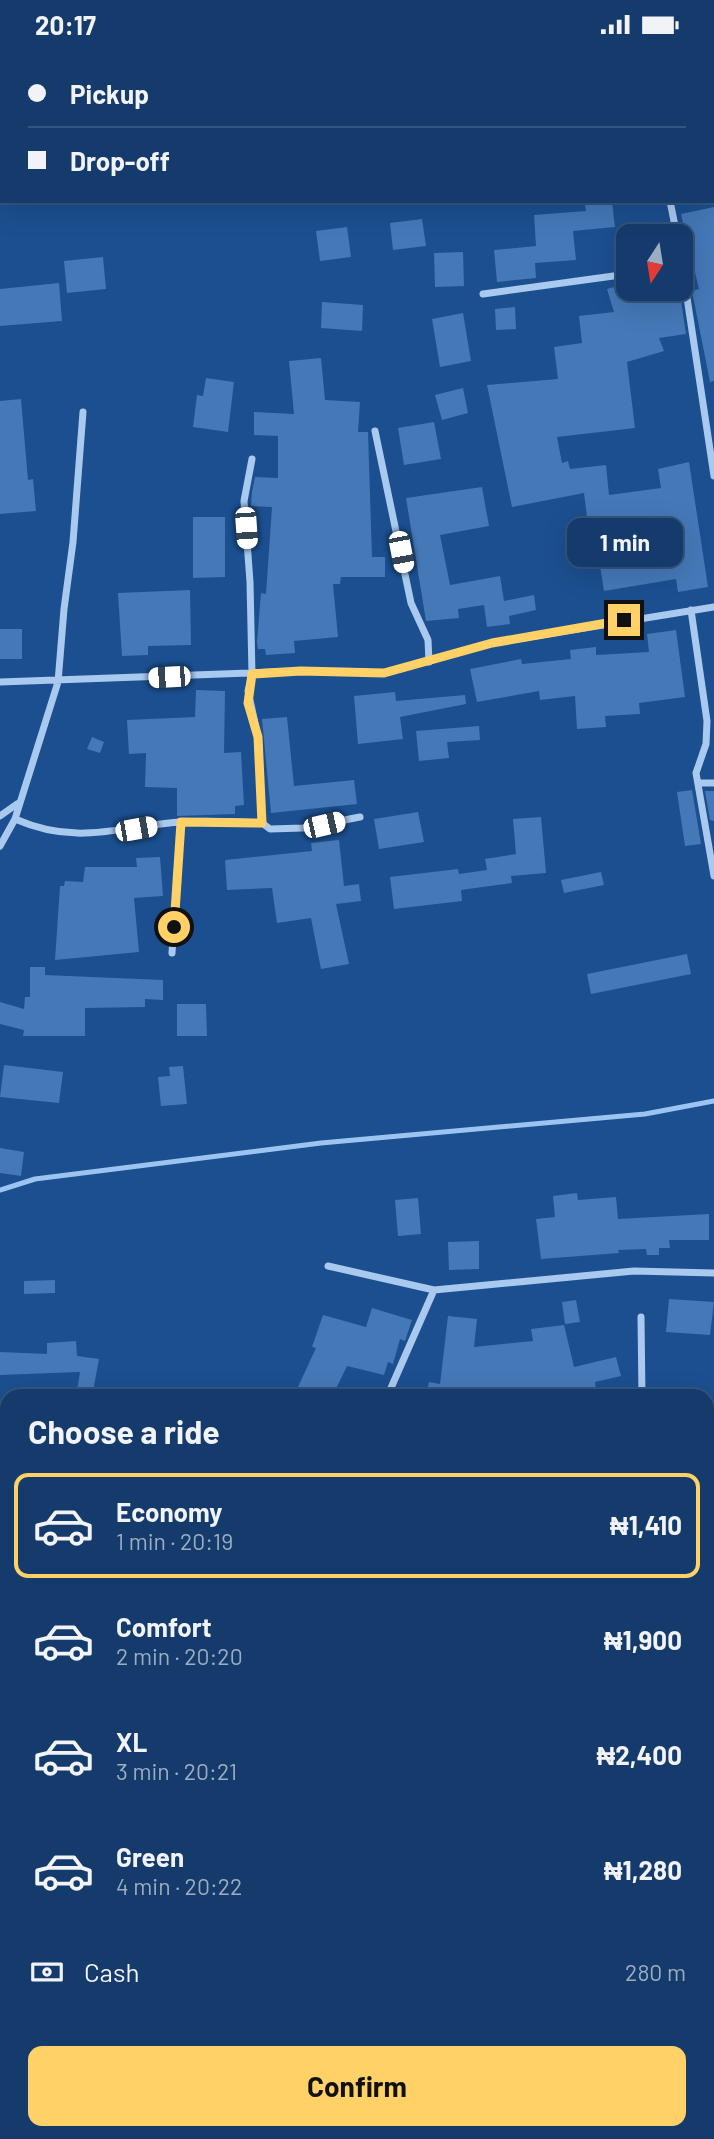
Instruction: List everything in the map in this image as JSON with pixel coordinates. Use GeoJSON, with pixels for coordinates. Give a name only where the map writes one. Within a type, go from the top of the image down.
{"type":"FeatureCollection","features":[{"type":"Feature","properties":{"kind":"street"},"geometry":{"type":"LineString","coordinates":[[670,203],[675,224]]}},
{"type":"Feature","properties":{"kind":"street"},"geometry":{"type":"LineString","coordinates":[[483,294],[616,276]]}},
{"type":"Feature","properties":{"kind":"street"},"geometry":{"type":"LineString","coordinates":[[687,301],[714,476]]}},
{"type":"Feature","properties":{"kind":"street"},"geometry":{"type":"LineString","coordinates":[[0,846],[15,818],[17,804],[58,681],[74,542],[83,412]]}},
{"type":"Feature","properties":{"kind":"street"},"geometry":{"type":"LineString","coordinates":[[375,431],[411,603],[428,640],[429,662]]}},
{"type":"Feature","properties":{"kind":"street"},"geometry":{"type":"LineString","coordinates":[[252,459],[244,501],[252,674],[248,703],[258,737],[262,823]]}},
{"type":"Feature","properties":{"kind":"street"},"geometry":{"type":"LineString","coordinates":[[0,682],[301,671],[384,673],[492,643],[714,607]]}},
{"type":"Feature","properties":{"kind":"street"},"geometry":{"type":"LineString","coordinates":[[691,610],[707,721],[706,744],[696,773],[714,876]]}},
{"type":"Feature","properties":{"kind":"street"},"geometry":{"type":"LineString","coordinates":[[698,783],[714,783]]}},
{"type":"Feature","properties":{"kind":"street"},"geometry":{"type":"LineString","coordinates":[[0,816],[17,804]]}},
{"type":"Feature","properties":{"kind":"street"},"geometry":{"type":"LineString","coordinates":[[15,818],[43,831],[114,833],[181,822],[262,823],[270,829],[303,828],[360,817]]}},
{"type":"Feature","properties":{"kind":"street"},"geometry":{"type":"LineString","coordinates":[[172,953],[181,822]]}},
{"type":"Feature","properties":{"kind":"street"},"geometry":{"type":"LineString","coordinates":[[328,1266],[434,1290],[634,1271],[714,1273]]}},
{"type":"Feature","properties":{"kind":"street"},"geometry":{"type":"LineString","coordinates":[[391,1389],[434,1290]]}},
{"type":"Feature","properties":{"kind":"street"},"geometry":{"type":"LineString","coordinates":[[641,1317],[642,1389]]}},
{"type":"Feature","properties":{"kind":"building"},"geometry":{"type":"Polygon","coordinates":[[[612,203],[615,227],[573,231],[576,260],[535,263],[536,278],[497,282],[494,250],[536,246],[534,215],[586,211],[585,204],[612,203]]]}},
{"type":"Feature","properties":{"kind":"building"},"geometry":{"type":"Polygon","coordinates":[[[714,207],[714,381],[710,382],[693,296],[693,291],[699,289],[693,264],[693,224],[683,224],[681,214],[714,207]]]}},
{"type":"Feature","properties":{"kind":"building"},"geometry":{"type":"Polygon","coordinates":[[[422,219],[426,246],[393,250],[390,223],[422,219]]]}},
{"type":"Feature","properties":{"kind":"building"},"geometry":{"type":"Polygon","coordinates":[[[347,227],[351,257],[320,261],[316,231],[347,227]]]}},
{"type":"Feature","properties":{"kind":"building"},"geometry":{"type":"Polygon","coordinates":[[[463,252],[464,286],[435,287],[434,253],[463,252]]]}},
{"type":"Feature","properties":{"kind":"building"},"geometry":{"type":"Polygon","coordinates":[[[103,257],[106,289],[67,293],[64,261],[103,257]]]}},
{"type":"Feature","properties":{"kind":"building"},"geometry":{"type":"Polygon","coordinates":[[[59,283],[62,321],[0,326],[0,289],[59,283]]]}},
{"type":"Feature","properties":{"kind":"building"},"geometry":{"type":"Polygon","coordinates":[[[616,286],[616,301],[681,301],[686,334],[659,338],[664,351],[627,362],[635,428],[557,437],[562,463],[568,461],[570,469],[606,465],[609,495],[661,488],[658,469],[689,462],[708,587],[678,592],[676,579],[604,591],[596,541],[590,542],[584,493],[512,507],[487,385],[558,379],[554,347],[582,343],[579,316],[614,312],[607,289],[616,286]]]}},
{"type":"Feature","properties":{"kind":"building"},"geometry":{"type":"Polygon","coordinates":[[[322,302],[363,305],[362,331],[321,328],[322,302]]]}},
{"type":"Feature","properties":{"kind":"building"},"geometry":{"type":"Polygon","coordinates":[[[515,307],[516,329],[496,330],[495,309],[515,307]]]}},
{"type":"Feature","properties":{"kind":"building"},"geometry":{"type":"Polygon","coordinates":[[[463,313],[471,361],[440,367],[432,319],[463,313]]]}},
{"type":"Feature","properties":{"kind":"building"},"geometry":{"type":"Polygon","coordinates":[[[321,358],[325,400],[360,402],[358,432],[368,432],[372,557],[385,557],[385,577],[341,577],[340,584],[333,584],[338,637],[294,641],[295,653],[266,655],[265,649],[258,649],[257,642],[261,593],[266,594],[272,507],[251,506],[255,477],[278,478],[278,436],[254,435],[254,412],[294,414],[289,361],[321,358]]]}},
{"type":"Feature","properties":{"kind":"building"},"geometry":{"type":"Polygon","coordinates":[[[206,378],[234,382],[228,432],[193,427],[197,395],[203,396],[206,378]]]}},
{"type":"Feature","properties":{"kind":"building"},"geometry":{"type":"Polygon","coordinates":[[[463,388],[468,413],[442,420],[435,395],[463,388]]]}},
{"type":"Feature","properties":{"kind":"building"},"geometry":{"type":"Polygon","coordinates":[[[21,399],[28,480],[33,479],[36,511],[0,514],[0,401],[21,399]]]}},
{"type":"Feature","properties":{"kind":"building"},"geometry":{"type":"Polygon","coordinates":[[[434,422],[441,459],[404,465],[398,428],[434,422]]]}},
{"type":"Feature","properties":{"kind":"building"},"geometry":{"type":"Polygon","coordinates":[[[482,487],[489,526],[440,535],[450,585],[500,576],[504,601],[534,595],[536,610],[509,616],[510,624],[487,627],[484,605],[458,609],[459,618],[426,621],[406,498],[482,487]]]}},
{"type":"Feature","properties":{"kind":"building"},"geometry":{"type":"Polygon","coordinates":[[[193,517],[225,517],[225,577],[193,578],[193,517]]]}},
{"type":"Feature","properties":{"kind":"building"},"geometry":{"type":"Polygon","coordinates":[[[190,590],[191,645],[148,646],[148,655],[122,656],[118,593],[190,590]]]}},
{"type":"Feature","properties":{"kind":"building"},"geometry":{"type":"Polygon","coordinates":[[[0,629],[22,629],[22,659],[0,659],[0,629]]]}},
{"type":"Feature","properties":{"kind":"building"},"geometry":{"type":"Polygon","coordinates":[[[676,630],[685,697],[639,703],[640,714],[605,716],[606,727],[577,729],[575,696],[540,700],[539,691],[477,702],[470,669],[521,659],[522,664],[571,659],[570,650],[596,647],[596,655],[649,652],[647,634],[676,630]]]}},
{"type":"Feature","properties":{"kind":"building"},"geometry":{"type":"Polygon","coordinates":[[[196,690],[225,691],[224,753],[241,752],[244,805],[235,806],[235,814],[177,816],[177,788],[145,787],[146,753],[129,754],[127,720],[195,717],[196,690]]]}},
{"type":"Feature","properties":{"kind":"building"},"geometry":{"type":"Polygon","coordinates":[[[395,692],[396,701],[465,695],[466,704],[400,717],[403,739],[358,744],[354,696],[395,692]]]}},
{"type":"Feature","properties":{"kind":"building"},"geometry":{"type":"Polygon","coordinates":[[[287,717],[294,786],[354,780],[357,804],[271,813],[262,719],[287,717]]]}},
{"type":"Feature","properties":{"kind":"building"},"geometry":{"type":"Polygon","coordinates":[[[479,726],[480,740],[447,742],[449,758],[419,761],[416,731],[479,726]]]}},
{"type":"Feature","properties":{"kind":"building"},"geometry":{"type":"Polygon","coordinates":[[[92,737],[104,742],[100,753],[87,749],[92,737]]]}},
{"type":"Feature","properties":{"kind":"building"},"geometry":{"type":"Polygon","coordinates":[[[692,790],[701,844],[685,846],[677,792],[692,790]]]}},
{"type":"Feature","properties":{"kind":"building"},"geometry":{"type":"Polygon","coordinates":[[[705,791],[714,791],[714,821],[710,820],[705,791]]]}},
{"type":"Feature","properties":{"kind":"building"},"geometry":{"type":"Polygon","coordinates":[[[418,812],[424,842],[379,849],[374,819],[418,812]]]}},
{"type":"Feature","properties":{"kind":"building"},"geometry":{"type":"Polygon","coordinates":[[[541,817],[546,873],[511,876],[512,883],[461,890],[462,901],[394,909],[390,877],[458,869],[459,874],[487,870],[485,859],[516,854],[513,819],[541,817]]]}},
{"type":"Feature","properties":{"kind":"building"},"geometry":{"type":"Polygon","coordinates":[[[339,840],[344,886],[359,884],[361,901],[336,904],[349,964],[321,969],[311,918],[277,923],[272,888],[227,890],[225,860],[312,851],[311,843],[339,840]]]}},
{"type":"Feature","properties":{"kind":"building"},"geometry":{"type":"Polygon","coordinates":[[[160,857],[163,896],[134,898],[139,952],[55,960],[60,886],[64,886],[65,881],[83,882],[85,867],[137,867],[136,858],[160,857]]]}},
{"type":"Feature","properties":{"kind":"building"},"geometry":{"type":"Polygon","coordinates":[[[601,872],[604,885],[564,893],[561,880],[601,872]]]}},
{"type":"Feature","properties":{"kind":"building"},"geometry":{"type":"Polygon","coordinates":[[[687,954],[691,974],[591,994],[587,974],[687,954]]]}},
{"type":"Feature","properties":{"kind":"building"},"geometry":{"type":"Polygon","coordinates":[[[30,967],[45,967],[45,975],[163,980],[163,1000],[145,999],[145,1007],[85,1008],[85,1036],[23,1036],[24,1030],[0,1024],[0,1002],[24,1009],[25,997],[30,997],[30,967]]]}},
{"type":"Feature","properties":{"kind":"building"},"geometry":{"type":"Polygon","coordinates":[[[177,1004],[206,1004],[207,1036],[177,1036],[177,1004]]]}},
{"type":"Feature","properties":{"kind":"building"},"geometry":{"type":"Polygon","coordinates":[[[4,1065],[63,1072],[59,1103],[0,1097],[4,1065]]]}},
{"type":"Feature","properties":{"kind":"building"},"geometry":{"type":"Polygon","coordinates":[[[183,1066],[187,1104],[161,1106],[158,1077],[170,1076],[169,1067],[183,1066]]]}},
{"type":"Feature","properties":{"kind":"building"},"geometry":{"type":"Polygon","coordinates":[[[0,1148],[24,1152],[21,1176],[0,1173],[0,1148]]]}},
{"type":"Feature","properties":{"kind":"building"},"geometry":{"type":"Polygon","coordinates":[[[577,1193],[578,1200],[616,1197],[618,1219],[709,1214],[709,1240],[669,1240],[670,1248],[659,1248],[659,1255],[647,1255],[646,1249],[541,1259],[536,1219],[555,1217],[553,1196],[577,1193]]]}},
{"type":"Feature","properties":{"kind":"building"},"geometry":{"type":"Polygon","coordinates":[[[418,1198],[421,1234],[398,1236],[395,1200],[418,1198]]]}},
{"type":"Feature","properties":{"kind":"building"},"geometry":{"type":"Polygon","coordinates":[[[479,1241],[479,1269],[449,1270],[448,1242],[479,1241]]]}},
{"type":"Feature","properties":{"kind":"building"},"geometry":{"type":"Polygon","coordinates":[[[55,1280],[55,1293],[24,1294],[24,1281],[55,1280]]]}},
{"type":"Feature","properties":{"kind":"building"},"geometry":{"type":"Polygon","coordinates":[[[669,1299],[714,1302],[710,1335],[666,1332],[669,1299]]]}},
{"type":"Feature","properties":{"kind":"building"},"geometry":{"type":"Polygon","coordinates":[[[576,1300],[580,1322],[565,1324],[562,1302],[576,1300]]]}},
{"type":"Feature","properties":{"kind":"building"},"geometry":{"type":"Polygon","coordinates":[[[372,1308],[412,1320],[405,1341],[400,1339],[393,1364],[388,1362],[384,1375],[347,1366],[336,1389],[297,1389],[316,1348],[312,1347],[323,1315],[366,1327],[372,1308]]]}},
{"type":"Feature","properties":{"kind":"building"},"geometry":{"type":"Polygon","coordinates":[[[448,1316],[477,1319],[474,1347],[533,1341],[531,1329],[564,1325],[574,1367],[616,1357],[621,1376],[595,1382],[596,1389],[428,1389],[429,1382],[440,1384],[448,1316]]]}},
{"type":"Feature","properties":{"kind":"building"},"geometry":{"type":"Polygon","coordinates":[[[76,1341],[77,1356],[99,1359],[93,1389],[77,1389],[80,1372],[0,1375],[0,1352],[47,1354],[47,1343],[76,1341]]]}},
{"type":"Feature","properties":{"kind":"waterway"},"geometry":{"type":"LineString","coordinates":[[0,1190],[35,1179],[321,1143],[645,1114],[714,1101]]}},
{"type":"Feature","properties":{"kind":"route"},"geometry":{"type":"LineString","coordinates":[[174,927],[181,822],[262,823],[258,737],[248,703],[252,674],[301,671],[384,673],[492,643],[624,620]]}}]}
